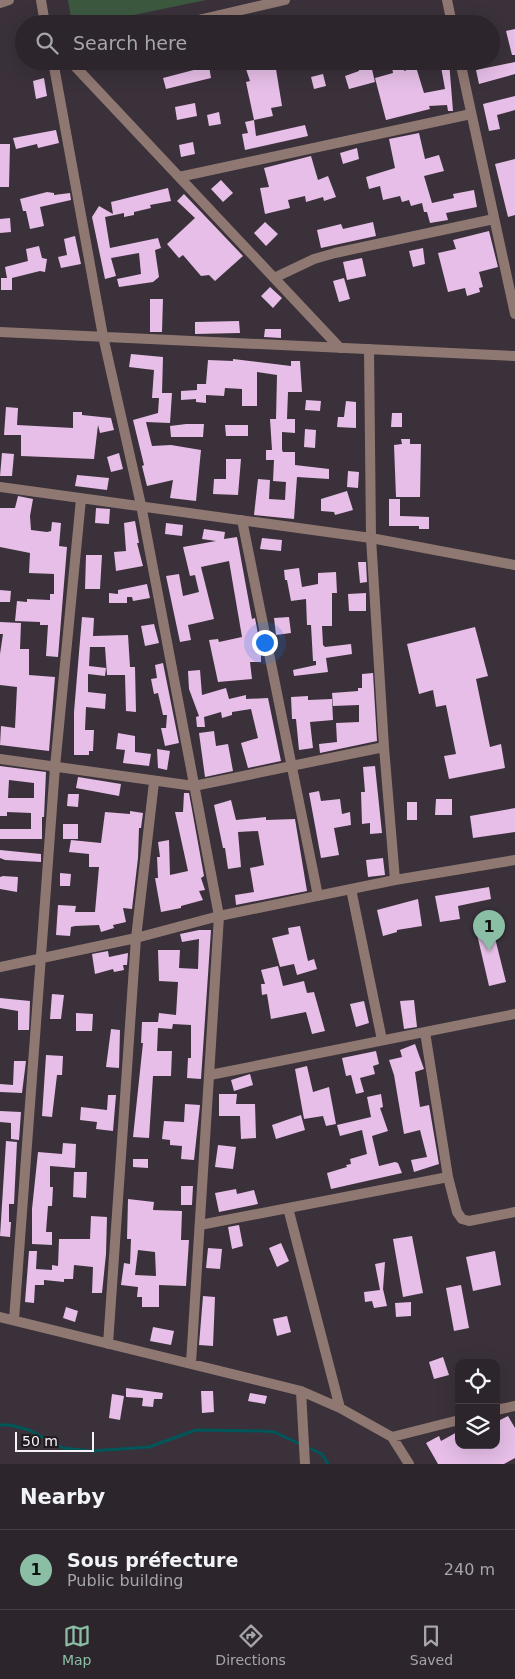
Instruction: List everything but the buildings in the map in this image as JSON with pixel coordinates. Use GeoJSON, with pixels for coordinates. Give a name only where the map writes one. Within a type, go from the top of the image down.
{"type":"FeatureCollection","features":[{"type":"Feature","properties":{"kind":"street"},"geometry":{"type":"LineString","coordinates":[[0,3],[9,0]]}},
{"type":"Feature","properties":{"kind":"street"},"geometry":{"type":"LineString","coordinates":[[41,0],[44,15]]}},
{"type":"Feature","properties":{"kind":"street"},"geometry":{"type":"LineString","coordinates":[[220,15],[286,0]]}},
{"type":"Feature","properties":{"kind":"street"},"geometry":{"type":"LineString","coordinates":[[447,0],[450,15]]}},
{"type":"Feature","properties":{"kind":"street"},"geometry":{"type":"LineString","coordinates":[[55,70],[103,336],[141,505],[219,916],[191,1363]]}},
{"type":"Feature","properties":{"kind":"street"},"geometry":{"type":"LineString","coordinates":[[78,70],[340,348]]}},
{"type":"Feature","properties":{"kind":"street"},"geometry":{"type":"LineString","coordinates":[[462,70],[515,314]]}},
{"type":"Feature","properties":{"kind":"street"},"geometry":{"type":"LineString","coordinates":[[179,178],[471,114]]}},
{"type":"Feature","properties":{"kind":"street"},"geometry":{"type":"LineString","coordinates":[[274,278],[314,259],[335,253],[494,219]]}},
{"type":"Feature","properties":{"kind":"street"},"geometry":{"type":"LineString","coordinates":[[0,332],[515,356]]}},
{"type":"Feature","properties":{"kind":"street"},"geometry":{"type":"LineString","coordinates":[[369,349],[371,538],[384,747],[395,880]]}},
{"type":"Feature","properties":{"kind":"street"},"geometry":{"type":"LineString","coordinates":[[0,487],[371,538],[515,565]]}},
{"type":"Feature","properties":{"kind":"street"},"geometry":{"type":"LineString","coordinates":[[14,1320],[39,959],[55,767],[81,499]]}},
{"type":"Feature","properties":{"kind":"street"},"geometry":{"type":"LineString","coordinates":[[242,520],[318,896]]}},
{"type":"Feature","properties":{"kind":"street"},"geometry":{"type":"LineString","coordinates":[[0,759],[154,782],[194,786],[384,747]]}},
{"type":"Feature","properties":{"kind":"street"},"geometry":{"type":"LineString","coordinates":[[108,1344],[136,938],[154,782]]}},
{"type":"Feature","properties":{"kind":"street"},"geometry":{"type":"LineString","coordinates":[[0,967],[136,938],[219,916],[395,880],[515,860]]}},
{"type":"Feature","properties":{"kind":"street"},"geometry":{"type":"LineString","coordinates":[[351,889],[382,1040]]}},
{"type":"Feature","properties":{"kind":"street"},"geometry":{"type":"LineString","coordinates":[[210,1075],[515,1014]]}},
{"type":"Feature","properties":{"kind":"street"},"geometry":{"type":"LineString","coordinates":[[425,1032],[448,1177],[457,1212],[462,1219],[469,1221],[515,1212]]}},
{"type":"Feature","properties":{"kind":"street"},"geometry":{"type":"LineString","coordinates":[[200,1224],[448,1177]]}},
{"type":"Feature","properties":{"kind":"street"},"geometry":{"type":"LineString","coordinates":[[288,1208],[340,1408]]}},
{"type":"Feature","properties":{"kind":"street"},"geometry":{"type":"LineString","coordinates":[[0,1317],[301,1391],[340,1408],[392,1437],[409,1464]]}},
{"type":"Feature","properties":{"kind":"street"},"geometry":{"type":"LineString","coordinates":[[301,1391],[305,1464]]}},
{"type":"Feature","properties":{"kind":"street"},"geometry":{"type":"LineString","coordinates":[[500,1409],[515,1406]]}},
{"type":"Feature","properties":{"kind":"street"},"geometry":{"type":"LineString","coordinates":[[392,1437],[455,1421]]}},
{"type":"Feature","properties":{"kind":"green space"},"geometry":{"type":"Polygon","coordinates":[[[68,0],[206,0],[134,15],[70,15],[68,0]]]}},
{"type":"Feature","properties":{"kind":"waterway"},"geometry":{"type":"LineString","coordinates":[[0,1425],[10,1425],[29,1430],[63,1448],[91,1451],[149,1447],[196,1430],[274,1432],[322,1454],[328,1464]]}},
{"type":"Feature","properties":{"kind":"place","name":"Sous préfecture"},"geometry":{"type":"Point","coordinates":[489,951]}}]}
